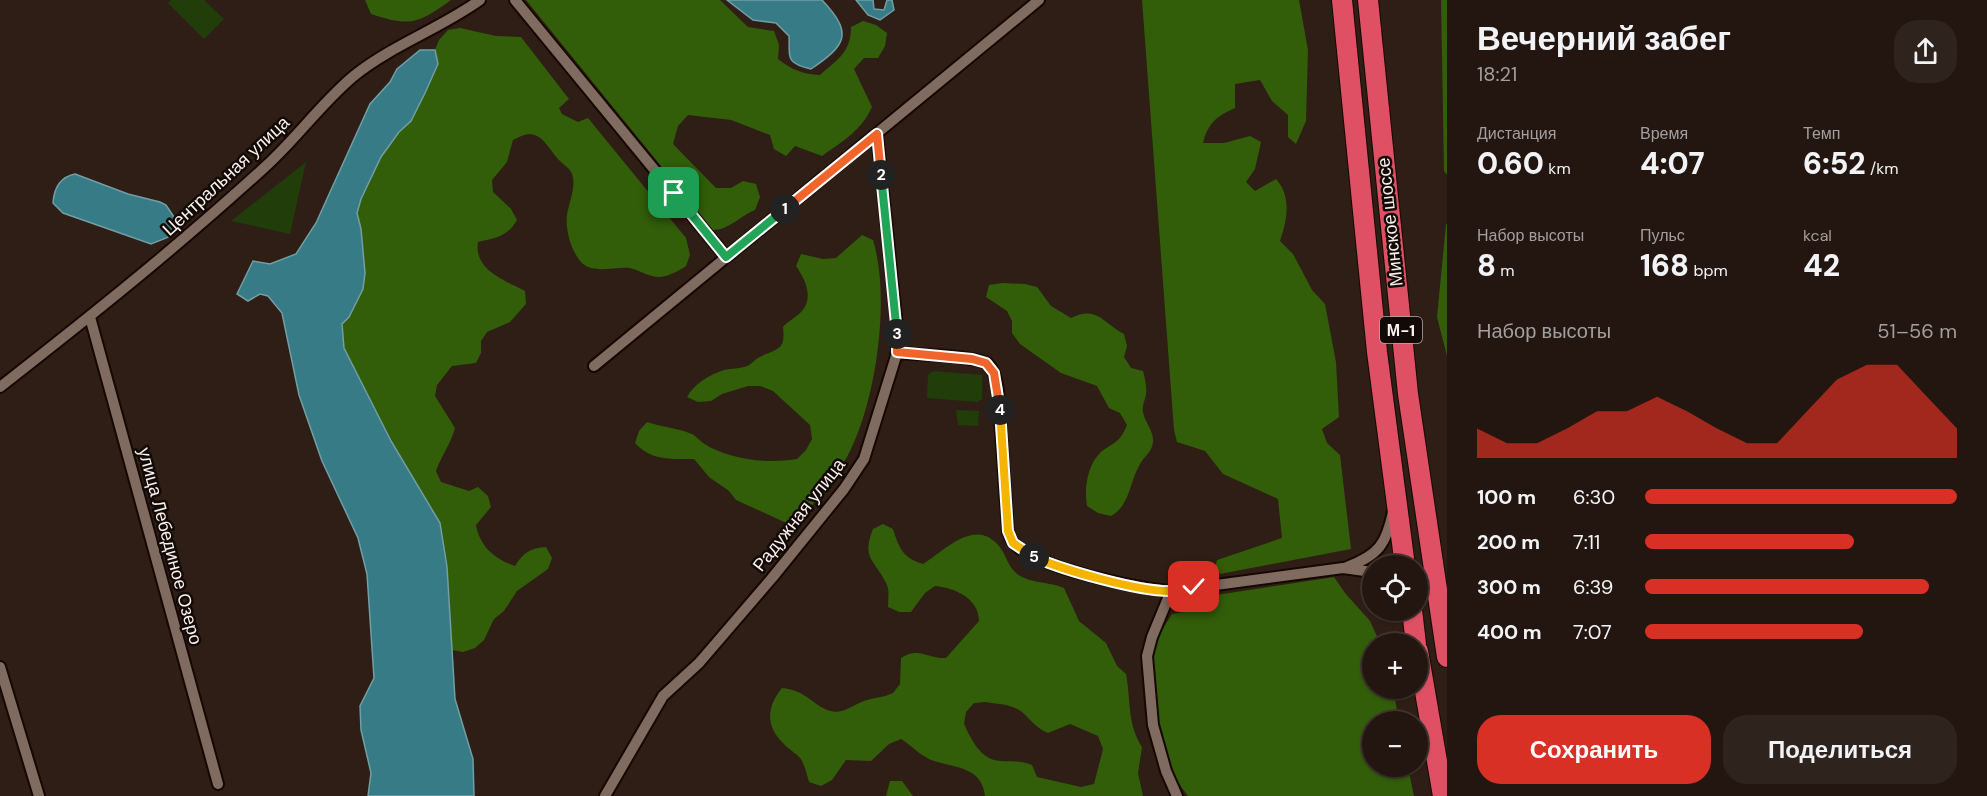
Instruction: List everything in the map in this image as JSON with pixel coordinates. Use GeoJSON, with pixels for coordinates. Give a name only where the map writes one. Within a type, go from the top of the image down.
{"type":"FeatureCollection","features":[{"type":"Feature","properties":{"kind":"highway","name":"Минское шоссе"},"geometry":{"type":"LineString","coordinates":[[1342,0],[1377,352],[1404,555]]}},
{"type":"Feature","properties":{"kind":"highway","name":"Минское шоссе"},"geometry":{"type":"LineString","coordinates":[[1368,0],[1408,394],[1447,657]]}},
{"type":"Feature","properties":{"kind":"highway"},"geometry":{"type":"LineString","coordinates":[[1426,699],[1443,796]]}},
{"type":"Feature","properties":{"kind":"street","name":"Центральная улица"},"geometry":{"type":"LineString","coordinates":[[0,387],[90,317],[206,220],[269,163],[356,74],[375,61],[456,17],[480,0]]}},
{"type":"Feature","properties":{"kind":"street"},"geometry":{"type":"LineString","coordinates":[[515,0],[726,257]]}},
{"type":"Feature","properties":{"kind":"street"},"geometry":{"type":"LineString","coordinates":[[594,366],[1039,0]]}},
{"type":"Feature","properties":{"kind":"street","name":"Радужная улица"},"geometry":{"type":"LineString","coordinates":[[605,796],[663,696],[699,663],[772,578],[844,489],[864,459],[897,352],[897,327],[877,134]]}},
{"type":"Feature","properties":{"kind":"street","name":"улица Лебединое Озеро"},"geometry":{"type":"LineString","coordinates":[[90,317],[218,784]]}},
{"type":"Feature","properties":{"kind":"street"},"geometry":{"type":"LineString","coordinates":[[897,352],[972,359],[986,363],[994,373],[998,390],[1008,531],[1013,543],[1024,552],[1041,560],[1145,589],[1171,591],[1343,568],[1362,571]]}},
{"type":"Feature","properties":{"kind":"street"},"geometry":{"type":"LineString","coordinates":[[1343,568],[1373,555],[1380,549],[1390,525],[1394,504],[1394,485]]}},
{"type":"Feature","properties":{"kind":"street"},"geometry":{"type":"LineString","coordinates":[[1171,591],[1152,637],[1147,656],[1153,725],[1166,771],[1177,796]]}},
{"type":"Feature","properties":{"kind":"street"},"geometry":{"type":"LineString","coordinates":[[0,666],[39,796]]}},
{"type":"Feature","properties":{"kind":"green space"},"geometry":{"type":"Polygon","coordinates":[[[171,0],[204,0],[224,19],[204,39],[168,3],[171,0]]]}},
{"type":"Feature","properties":{"kind":"green space"},"geometry":{"type":"Polygon","coordinates":[[[365,0],[451,0],[430,14],[405,22],[371,14],[365,0]]]}},
{"type":"Feature","properties":{"kind":"green space"},"geometry":{"type":"Polygon","coordinates":[[[526,0],[720,0],[748,27],[774,31],[779,45],[778,59],[793,69],[820,75],[846,49],[851,27],[863,21],[876,25],[887,33],[885,46],[878,58],[864,58],[854,69],[872,107],[868,115],[857,129],[822,156],[795,146],[786,156],[774,149],[770,135],[731,120],[688,115],[678,126],[673,144],[716,188],[731,188],[743,181],[756,184],[760,197],[755,210],[724,228],[713,230],[526,0]]]}},
{"type":"Feature","properties":{"kind":"green space"},"geometry":{"type":"Polygon","coordinates":[[[1142,0],[1299,0],[1308,50],[1306,121],[1296,144],[1288,137],[1288,115],[1272,101],[1260,80],[1235,84],[1235,108],[1214,121],[1203,143],[1224,143],[1250,136],[1261,142],[1255,169],[1246,182],[1255,191],[1276,179],[1281,186],[1287,209],[1280,241],[1293,254],[1312,290],[1325,304],[1336,362],[1339,417],[1322,429],[1327,443],[1340,455],[1351,549],[1220,574],[1215,568],[1217,560],[1282,538],[1278,499],[1223,474],[1205,451],[1177,442],[1174,430],[1142,0]]]}},
{"type":"Feature","properties":{"kind":"green space"},"geometry":{"type":"Polygon","coordinates":[[[1441,0],[1447,0],[1447,175],[1444,171],[1441,0]]]}},
{"type":"Feature","properties":{"kind":"green space"},"geometry":{"type":"Polygon","coordinates":[[[460,28],[496,36],[521,37],[569,99],[559,108],[562,114],[578,122],[588,118],[686,238],[690,255],[686,266],[661,277],[630,268],[598,269],[586,266],[574,252],[568,233],[567,215],[573,187],[571,172],[536,135],[529,134],[513,140],[507,162],[492,180],[493,192],[511,209],[517,220],[505,233],[496,238],[478,242],[478,252],[481,260],[492,273],[525,291],[526,304],[510,322],[487,332],[481,341],[481,353],[476,363],[452,366],[437,385],[435,396],[455,428],[436,471],[441,482],[469,491],[478,487],[488,496],[491,507],[476,525],[481,540],[495,556],[515,566],[528,552],[546,547],[552,558],[548,569],[517,591],[504,611],[494,619],[484,640],[475,648],[463,652],[452,650],[447,567],[440,523],[391,441],[344,348],[342,324],[349,317],[363,289],[365,273],[361,229],[357,213],[361,199],[381,157],[399,132],[411,121],[425,93],[438,65],[435,50],[439,40],[448,30],[460,28]]]}},
{"type":"Feature","properties":{"kind":"green space"},"geometry":{"type":"Polygon","coordinates":[[[306,162],[290,234],[231,221],[306,162]]]}},
{"type":"Feature","properties":{"kind":"green space"},"geometry":{"type":"Polygon","coordinates":[[[1447,224],[1447,356],[1437,317],[1447,224]]]}},
{"type":"Feature","properties":{"kind":"green space"},"geometry":{"type":"Polygon","coordinates":[[[862,235],[873,240],[881,291],[878,350],[873,380],[866,409],[847,457],[831,482],[800,520],[793,526],[736,500],[729,491],[709,477],[694,459],[669,459],[655,456],[635,443],[639,431],[647,422],[692,434],[713,449],[737,457],[761,461],[797,459],[812,439],[810,425],[773,391],[760,386],[748,386],[722,394],[711,401],[698,402],[687,397],[698,384],[708,377],[724,370],[748,365],[781,345],[784,335],[783,327],[806,306],[807,288],[796,266],[801,254],[823,259],[836,258],[862,235]]]}},
{"type":"Feature","properties":{"kind":"green space"},"geometry":{"type":"Polygon","coordinates":[[[1002,283],[1037,287],[1051,306],[1071,318],[1087,313],[1099,317],[1124,334],[1127,346],[1124,357],[1131,368],[1143,371],[1146,391],[1143,412],[1153,442],[1139,466],[1126,500],[1111,516],[1098,513],[1087,506],[1088,478],[1096,457],[1119,439],[1127,425],[1120,413],[1109,408],[1097,386],[1061,373],[1020,344],[1012,333],[1012,321],[1007,311],[986,297],[989,285],[1002,283]]]}},
{"type":"Feature","properties":{"kind":"green space"},"geometry":{"type":"Polygon","coordinates":[[[933,371],[982,375],[982,399],[977,402],[927,398],[928,375],[933,371]]]}},
{"type":"Feature","properties":{"kind":"green space"},"geometry":{"type":"Polygon","coordinates":[[[956,410],[979,411],[978,426],[958,425],[956,410]]]}},
{"type":"Feature","properties":{"kind":"green space"},"geometry":{"type":"Polygon","coordinates":[[[883,524],[893,529],[897,542],[906,555],[923,564],[960,539],[980,535],[989,538],[999,546],[1011,567],[1021,577],[1064,588],[1079,621],[1106,643],[1117,666],[1126,674],[1132,720],[1142,747],[1138,773],[1143,796],[985,796],[983,786],[973,774],[967,770],[934,761],[901,739],[889,744],[871,761],[846,760],[832,780],[821,786],[809,782],[801,759],[773,730],[771,709],[782,688],[800,693],[830,711],[842,711],[893,693],[900,684],[901,658],[919,653],[946,658],[979,621],[978,613],[971,601],[958,592],[943,587],[935,586],[925,593],[911,612],[899,612],[888,607],[887,586],[869,553],[868,547],[873,529],[883,524]],[[985,702],[974,703],[966,712],[964,724],[984,755],[994,760],[1032,765],[1037,777],[1081,787],[1094,784],[1103,749],[1098,736],[1070,724],[1048,733],[1018,709],[985,702]]]}},
{"type":"Feature","properties":{"kind":"green space"},"geometry":{"type":"Polygon","coordinates":[[[1334,577],[1362,612],[1362,621],[1370,621],[1375,633],[1362,633],[1362,699],[1395,699],[1397,711],[1362,711],[1362,777],[1410,777],[1414,796],[1188,796],[1167,761],[1157,724],[1152,668],[1154,651],[1159,636],[1172,614],[1191,611],[1216,595],[1334,577]]]}},
{"type":"Feature","properties":{"kind":"green space"},"geometry":{"type":"Polygon","coordinates":[[[890,781],[902,781],[913,796],[886,796],[890,781]]]}},
{"type":"Feature","properties":{"kind":"water"},"geometry":{"type":"Polygon","coordinates":[[[727,0],[822,0],[839,22],[842,38],[838,46],[823,61],[811,69],[803,67],[793,62],[790,55],[789,36],[776,23],[753,20],[727,0]]]}},
{"type":"Feature","properties":{"kind":"water"},"geometry":{"type":"Polygon","coordinates":[[[856,0],[873,0],[874,9],[884,10],[887,0],[892,0],[894,10],[880,20],[868,15],[856,0]]]}},
{"type":"Feature","properties":{"kind":"water"},"geometry":{"type":"Polygon","coordinates":[[[420,50],[435,50],[438,64],[411,121],[399,132],[381,157],[361,199],[357,213],[361,229],[365,273],[363,289],[349,317],[342,324],[344,348],[391,441],[440,523],[447,567],[455,699],[473,759],[474,796],[368,796],[371,773],[361,730],[360,706],[374,678],[367,574],[358,538],[322,461],[299,395],[282,313],[268,296],[260,294],[248,301],[237,294],[253,261],[270,264],[296,254],[316,223],[370,104],[390,82],[397,69],[420,50]]]}},
{"type":"Feature","properties":{"kind":"water"},"geometry":{"type":"Polygon","coordinates":[[[75,174],[128,194],[166,205],[174,217],[171,236],[151,244],[63,213],[53,203],[55,193],[65,178],[75,174]]]}},
{"type":"Feature","properties":{"kind":"route"},"geometry":{"type":"LineString","coordinates":[[674,193],[726,257],[877,134],[897,327],[897,352],[972,359],[986,363],[994,373],[998,390],[1008,531],[1013,543],[1024,552],[1041,560],[1145,589],[1171,591],[1194,587]]}}]}
